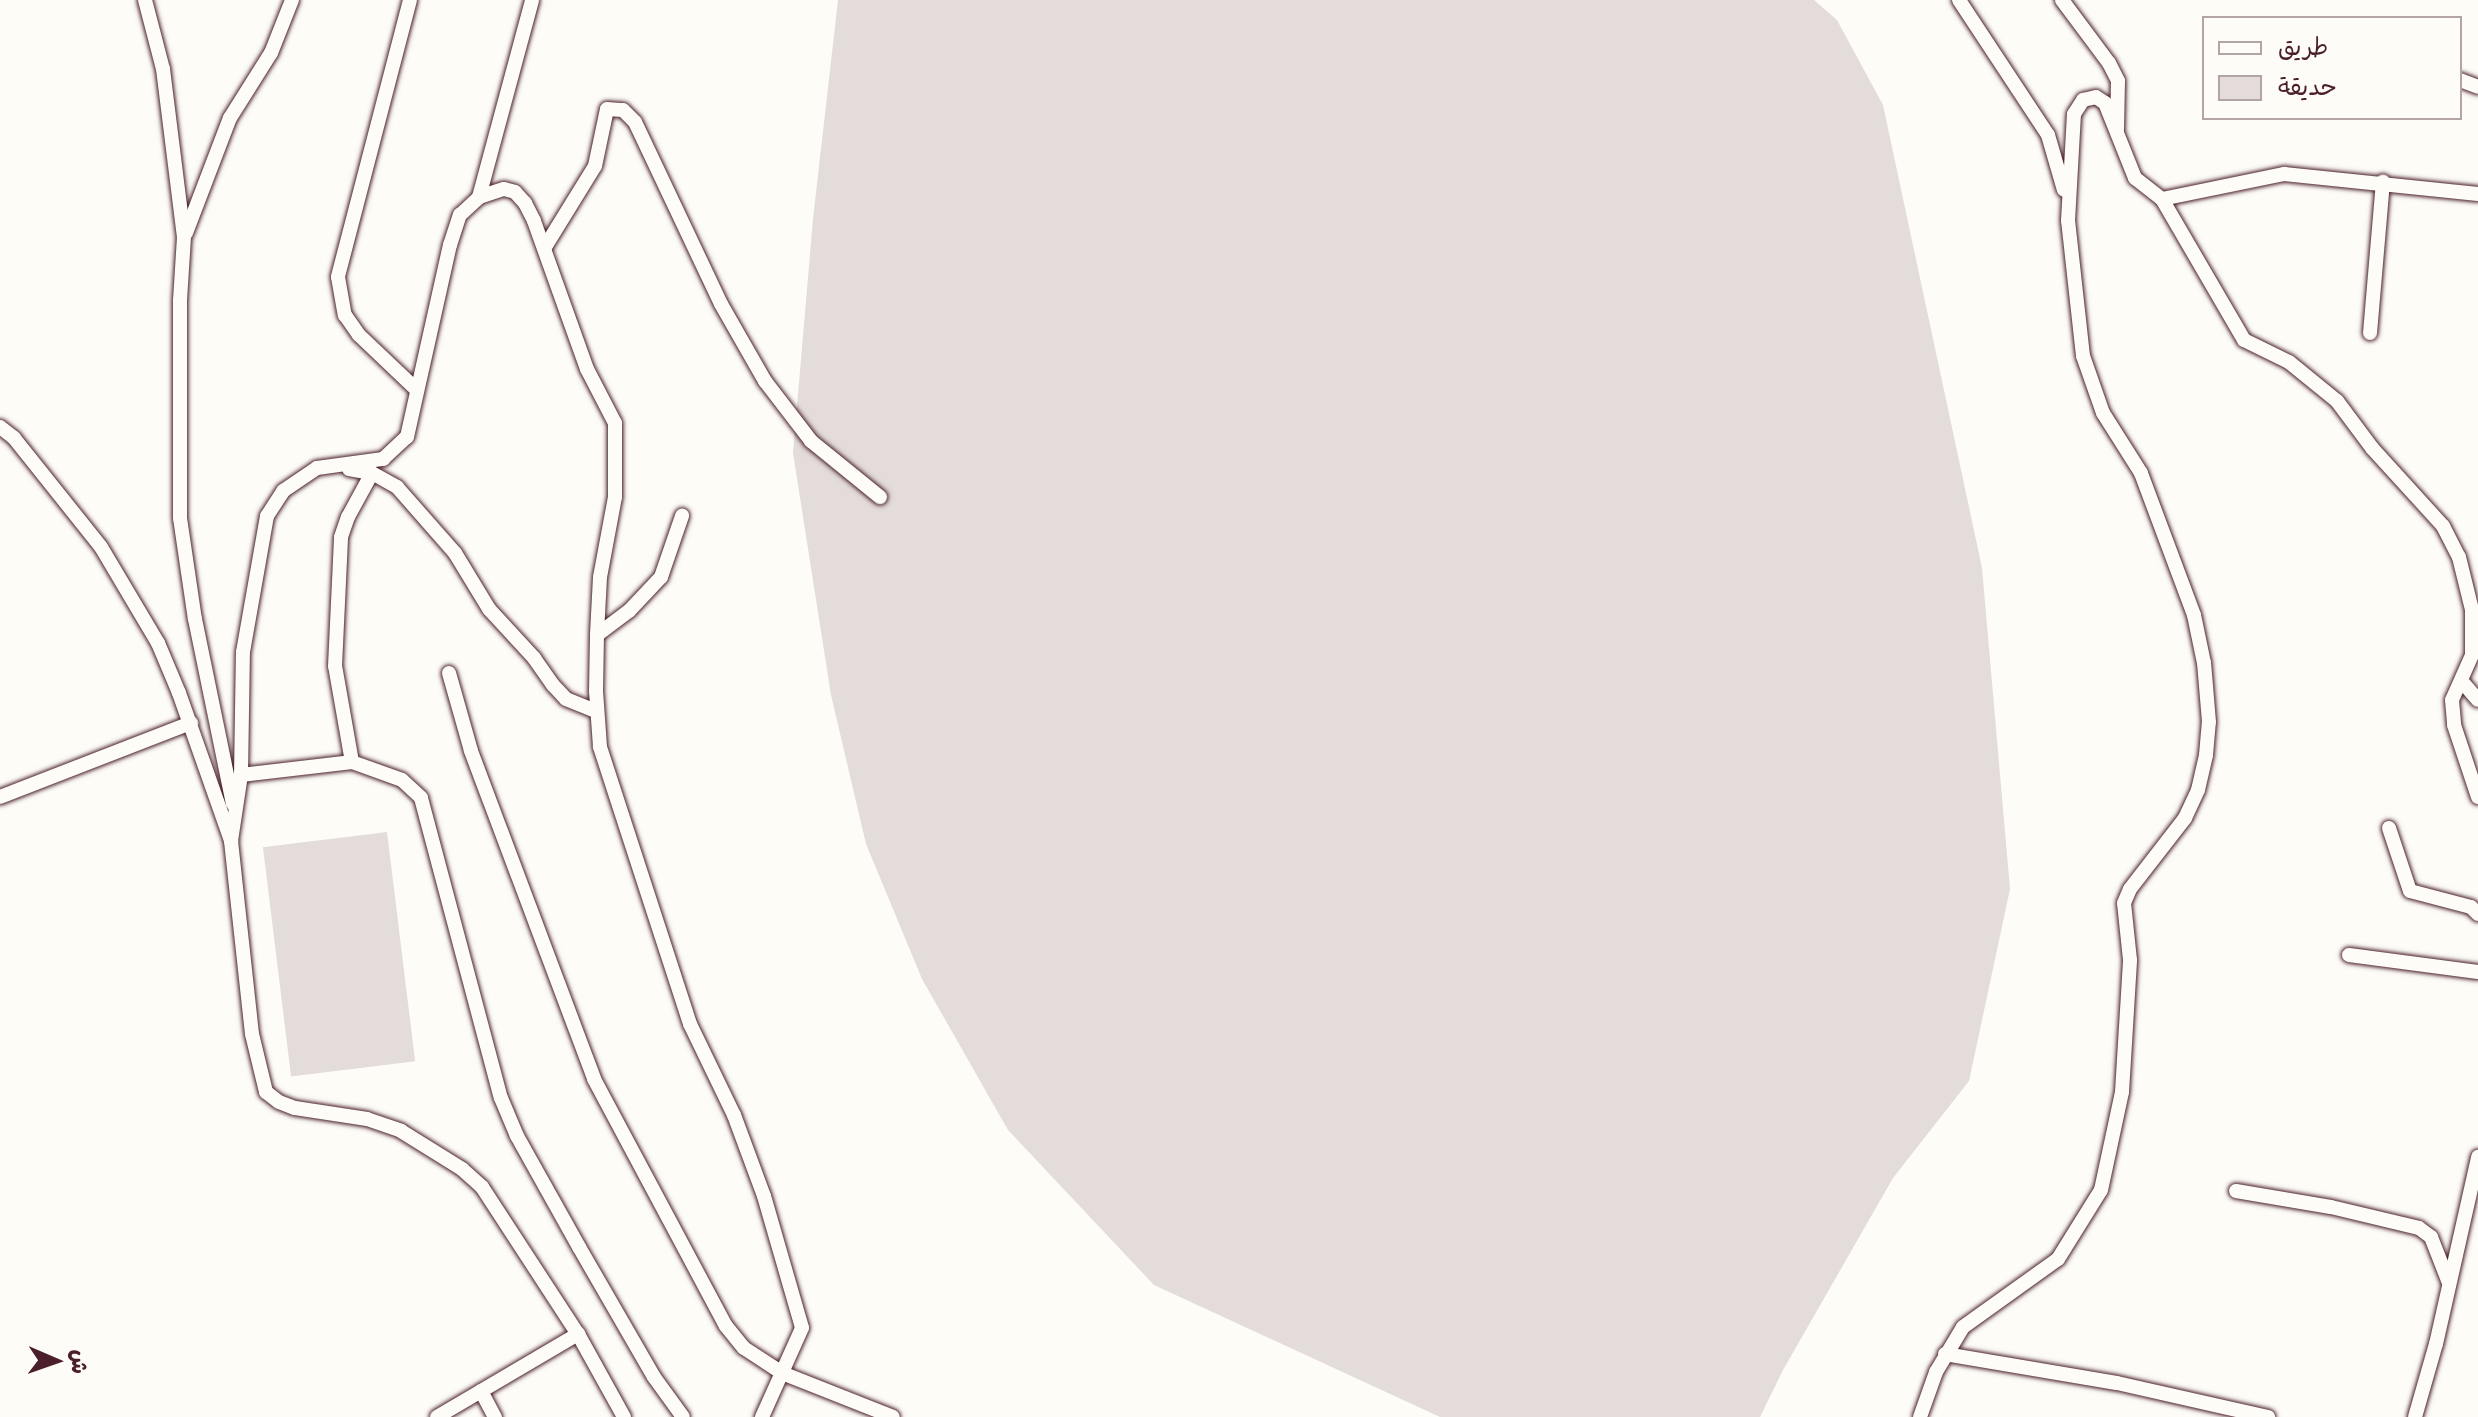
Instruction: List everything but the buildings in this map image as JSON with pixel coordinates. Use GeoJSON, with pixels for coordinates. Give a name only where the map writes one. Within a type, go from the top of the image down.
{"type":"FeatureCollection","features":[{"type":"Feature","properties":{"kind":"street"},"geometry":{"type":"LineString","coordinates":[[145,0],[163,69],[184,237],[180,300],[180,518],[195,619],[235,812]]}},
{"type":"Feature","properties":{"kind":"street"},"geometry":{"type":"LineString","coordinates":[[184,237],[230,118],[271,53],[292,0]]}},
{"type":"Feature","properties":{"kind":"street"},"geometry":{"type":"LineString","coordinates":[[410,0],[338,277],[345,315],[359,335],[417,390]]}},
{"type":"Feature","properties":{"kind":"street"},"geometry":{"type":"LineString","coordinates":[[479,197],[532,0]]}},
{"type":"Feature","properties":{"kind":"street"},"geometry":{"type":"LineString","coordinates":[[1959,0],[2048,135],[2068,203]]}},
{"type":"Feature","properties":{"kind":"street"},"geometry":{"type":"LineString","coordinates":[[2062,0],[2109,63],[2118,81],[2117,132]]}},
{"type":"Feature","properties":{"kind":"street"},"geometry":{"type":"LineString","coordinates":[[1920,1417],[1945,1354],[1963,1327],[2058,1259],[2084,1222],[2101,1190],[2122,1092],[2130,960],[2124,903],[2130,889],[2185,818],[2198,790],[2206,755],[2209,722],[2204,663],[2194,615],[2141,473],[2103,413],[2083,356],[2068,203],[2074,114],[2083,100],[2096,97],[2105,103],[2135,178],[2162,199],[2244,340],[2289,362],[2337,401],[2372,448],[2443,526],[2459,557],[2472,610],[2474,641],[2452,700],[2454,725],[2478,797]]}},
{"type":"Feature","properties":{"kind":"street"},"geometry":{"type":"LineString","coordinates":[[545,247],[595,166],[607,109],[623,110],[635,122],[721,304],[765,381],[811,441],[880,497]]}},
{"type":"Feature","properties":{"kind":"street"},"geometry":{"type":"LineString","coordinates":[[2162,199],[2284,174],[2478,194]]}},
{"type":"Feature","properties":{"kind":"street"},"geometry":{"type":"LineString","coordinates":[[2370,333],[2383,182]]}},
{"type":"Feature","properties":{"kind":"street"},"geometry":{"type":"LineString","coordinates":[[231,841],[241,775],[243,652],[263,531],[273,502],[290,485],[317,468],[383,459],[399,446],[411,427],[450,245],[460,215],[479,197],[504,189],[515,192],[525,203],[545,247],[587,369],[615,423],[615,497],[600,577],[597,635],[596,711],[600,747],[690,1024],[734,1115],[749,1155],[802,1328],[762,1417]]}},
{"type":"Feature","properties":{"kind":"street"},"geometry":{"type":"LineString","coordinates":[[0,427],[14,438],[70,504],[135,599],[158,643],[191,723],[231,841],[252,1034],[266,1092],[279,1102],[295,1108],[367,1119],[401,1131],[462,1169],[482,1187],[578,1334],[624,1417]]}},
{"type":"Feature","properties":{"kind":"street"},"geometry":{"type":"LineString","coordinates":[[317,468],[372,473],[397,487],[439,532],[489,609],[534,658],[553,685],[566,699],[596,711]]}},
{"type":"Feature","properties":{"kind":"street"},"geometry":{"type":"LineString","coordinates":[[352,762],[335,666],[341,537],[348,517],[372,473]]}},
{"type":"Feature","properties":{"kind":"street"},"geometry":{"type":"LineString","coordinates":[[597,635],[629,611],[661,577],[682,516]]}},
{"type":"Feature","properties":{"kind":"street"},"geometry":{"type":"LineString","coordinates":[[2452,700],[2478,672]]}},
{"type":"Feature","properties":{"kind":"street"},"geometry":{"type":"LineString","coordinates":[[449,673],[477,765],[594,1079],[726,1326],[744,1348],[782,1373],[893,1417]]}},
{"type":"Feature","properties":{"kind":"street"},"geometry":{"type":"LineString","coordinates":[[2464,684],[2478,700]]}},
{"type":"Feature","properties":{"kind":"street"},"geometry":{"type":"LineString","coordinates":[[0,797],[191,723]]}},
{"type":"Feature","properties":{"kind":"street"},"geometry":{"type":"LineString","coordinates":[[241,775],[352,762],[402,780],[421,798],[501,1098],[517,1136],[654,1377],[683,1417]]}},
{"type":"Feature","properties":{"kind":"street"},"geometry":{"type":"LineString","coordinates":[[2389,828],[2410,891],[2471,907],[2478,914]]}},
{"type":"Feature","properties":{"kind":"street"},"geometry":{"type":"LineString","coordinates":[[2349,955],[2478,972]]}},
{"type":"Feature","properties":{"kind":"street"},"geometry":{"type":"LineString","coordinates":[[2415,1417],[2478,1157]]}},
{"type":"Feature","properties":{"kind":"street"},"geometry":{"type":"LineString","coordinates":[[2236,1191],[2331,1207],[2419,1228],[2431,1237],[2438,1250],[2449,1285]]}},
{"type":"Feature","properties":{"kind":"street"},"geometry":{"type":"LineString","coordinates":[[437,1417],[578,1334]]}},
{"type":"Feature","properties":{"kind":"street"},"geometry":{"type":"LineString","coordinates":[[1945,1354],[2117,1383],[2268,1417]]}},
{"type":"Feature","properties":{"kind":"street"},"geometry":{"type":"LineString","coordinates":[[481,1391],[495,1417]]}},
{"type":"Feature","properties":{"kind":"green space"},"geometry":{"type":"Polygon","coordinates":[[[838,0],[1814,0],[1837,20],[1883,105],[1982,568],[2010,889],[1969,1081],[1893,1178],[1783,1370],[1760,1417],[1440,1417],[1154,1285],[1008,1130],[922,979],[866,844],[831,695],[793,453],[813,219],[838,0]]]}},
{"type":"Feature","properties":{"kind":"green space"},"geometry":{"type":"Polygon","coordinates":[[[387,832],[415,1061],[291,1077],[263,847],[387,832]]]}}]}
